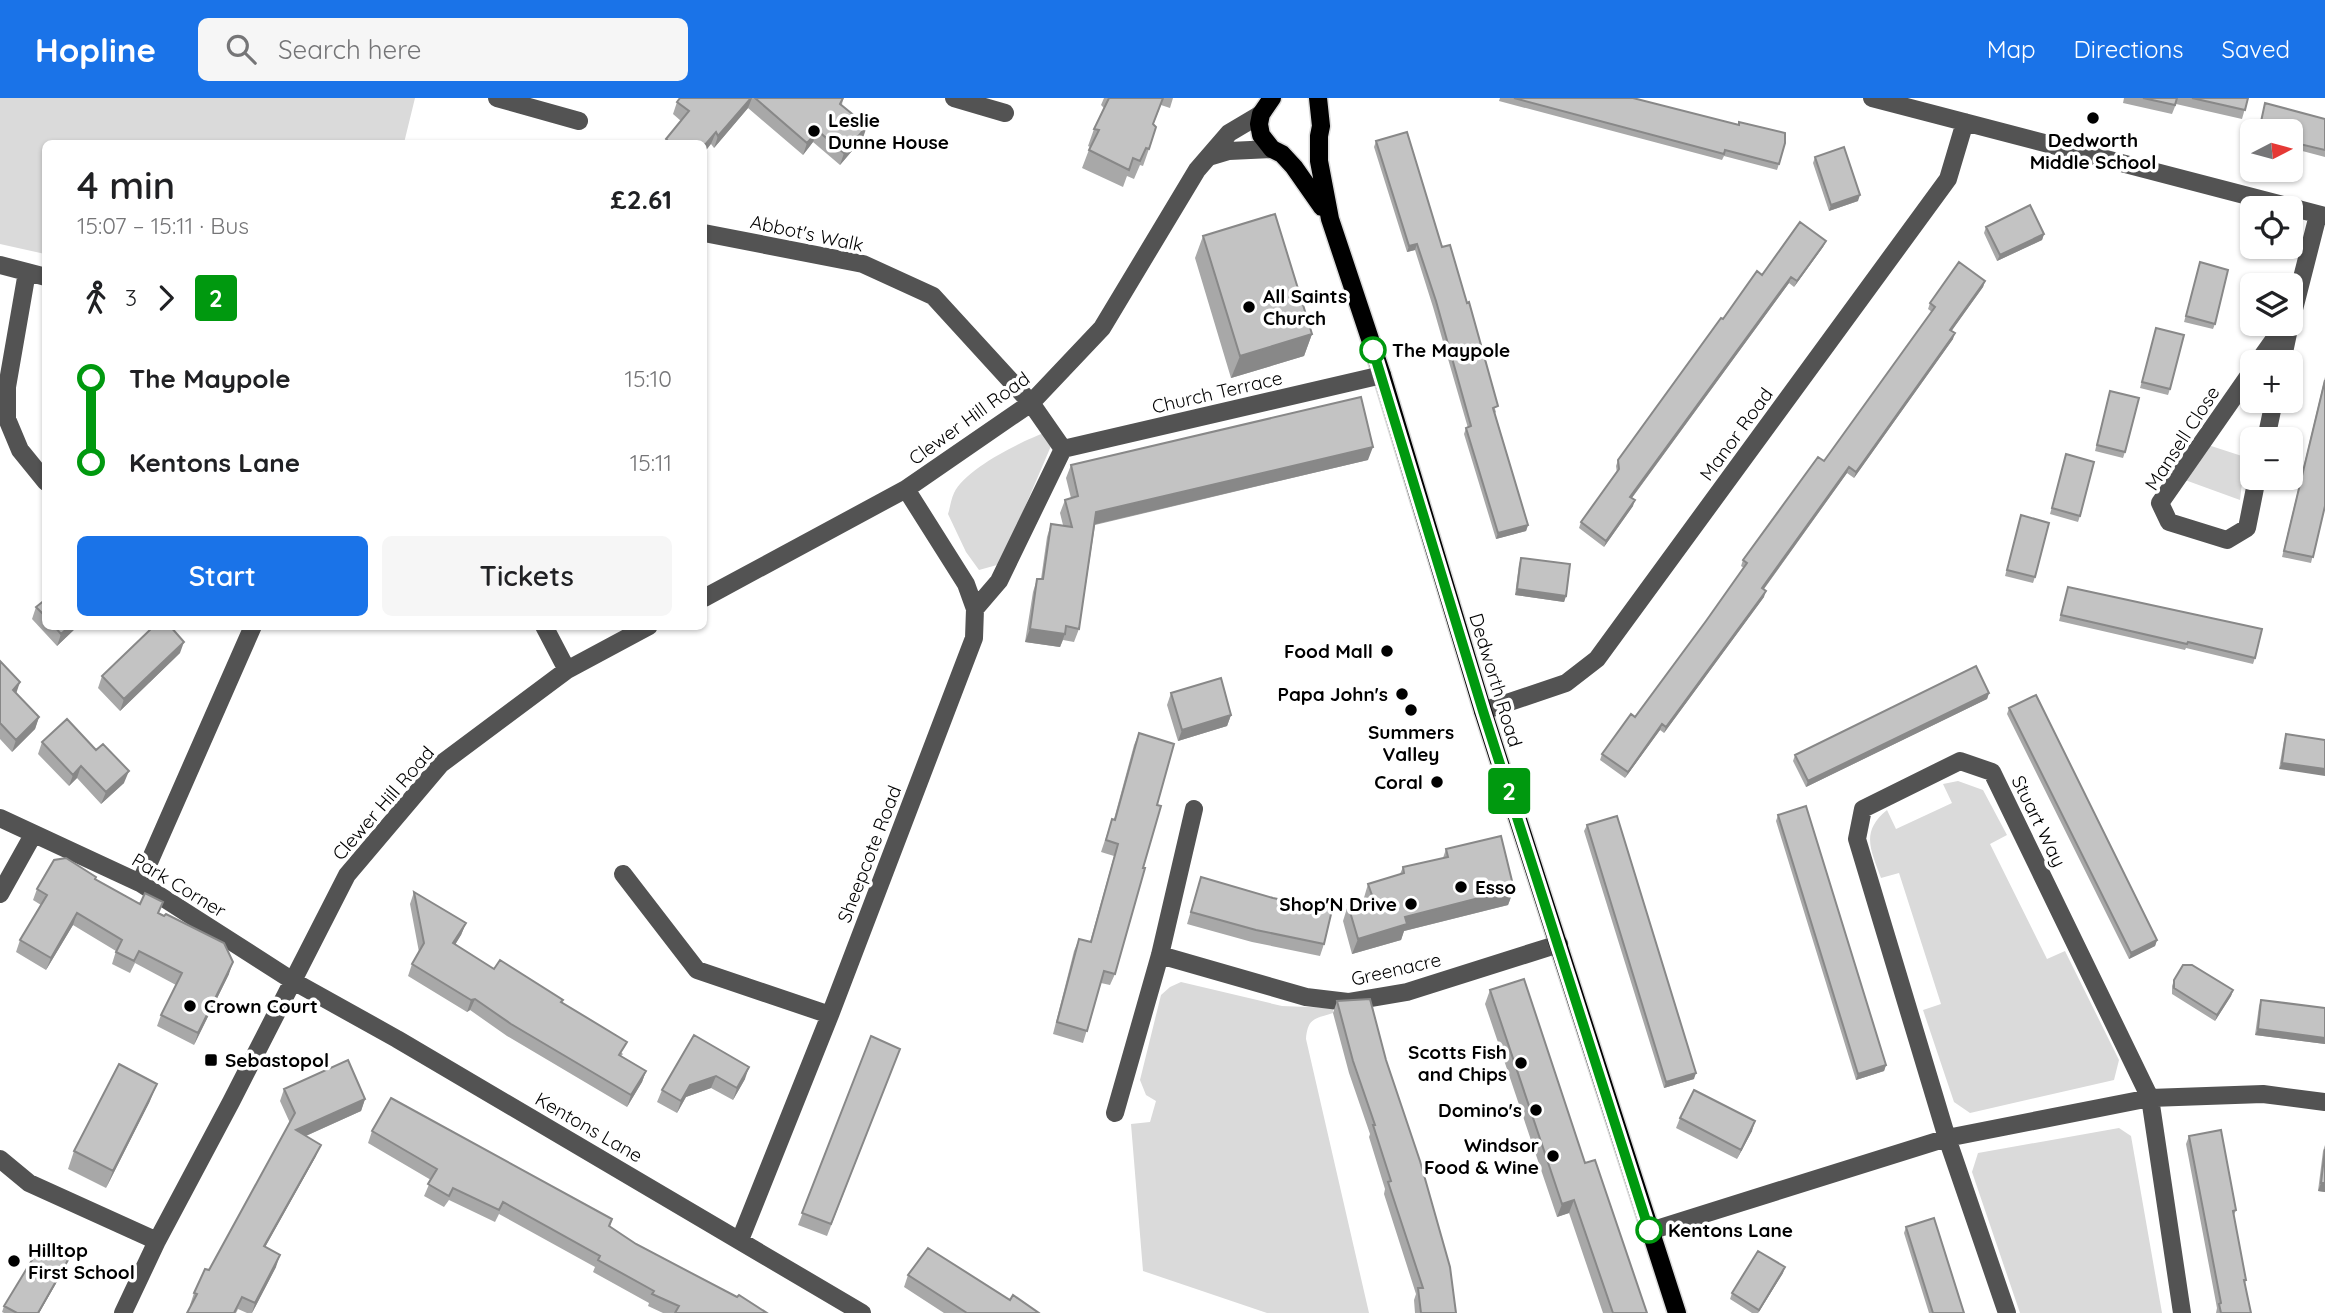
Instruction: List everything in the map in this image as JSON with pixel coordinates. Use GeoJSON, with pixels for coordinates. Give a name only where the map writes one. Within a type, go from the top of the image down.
{"type":"FeatureCollection","features":[{"type":"Feature","properties":{"kind":"main road"},"geometry":{"type":"LineString","coordinates":[[1261,114],[1272,98]]}},
{"type":"Feature","properties":{"kind":"main road","name":"Dedworth Road"},"geometry":{"type":"LineString","coordinates":[[1308,98],[1319,106],[1320,173],[1330,219],[1381,375],[1483,711],[1677,1313]]}},
{"type":"Feature","properties":{"kind":"main road","name":"Dedworth Road"},"geometry":{"type":"LineString","coordinates":[[1261,114],[1261,135],[1304,178],[1330,219]]}},
{"type":"Feature","properties":{"kind":"main road"},"geometry":{"type":"LineString","coordinates":[[1277,152],[1295,155],[1305,151],[1319,136]]}},
{"type":"Feature","properties":{"kind":"street"},"geometry":{"type":"LineString","coordinates":[[498,98],[579,121]]}},
{"type":"Feature","properties":{"kind":"street"},"geometry":{"type":"LineString","coordinates":[[954,98],[1005,113]]}},
{"type":"Feature","properties":{"kind":"street"},"geometry":{"type":"LineString","coordinates":[[1872,98],[2321,216],[2303,276]]}},
{"type":"Feature","properties":{"kind":"street","name":"Clewer Hill Road"},"geometry":{"type":"LineString","coordinates":[[707,596],[906,489],[1031,403],[1102,328],[1197,170],[1219,142],[1261,114]]}},
{"type":"Feature","properties":{"kind":"street","name":"Manor Road"},"geometry":{"type":"LineString","coordinates":[[1483,711],[1566,683],[1597,659],[1948,179],[1965,122]]}},
{"type":"Feature","properties":{"kind":"street"},"geometry":{"type":"LineString","coordinates":[[1209,157],[1229,151],[1277,152]]}},
{"type":"Feature","properties":{"kind":"street","name":"Abbot's Walk"},"geometry":{"type":"LineString","coordinates":[[707,234],[863,264],[933,296],[1031,403],[1063,449]]}},
{"type":"Feature","properties":{"kind":"street"},"geometry":{"type":"LineString","coordinates":[[0,265],[42,275]]}},
{"type":"Feature","properties":{"kind":"street"},"geometry":{"type":"LineString","coordinates":[[27,272],[7,387],[7,419],[20,450],[42,477]]}},
{"type":"Feature","properties":{"kind":"street","name":"Church Terrace"},"geometry":{"type":"LineString","coordinates":[[1063,449],[1381,375]]}},
{"type":"Feature","properties":{"kind":"street","name":"Mansell Close"},"geometry":{"type":"LineString","coordinates":[[2240,388],[2160,503],[2169,522],[2227,540],[2247,528],[2255,490]]}},
{"type":"Feature","properties":{"kind":"street"},"geometry":{"type":"LineString","coordinates":[[975,609],[999,581],[1063,449]]}},
{"type":"Feature","properties":{"kind":"street","name":"Sheepcote Road"},"geometry":{"type":"LineString","coordinates":[[740,1240],[830,1015],[974,638],[975,609],[966,584],[906,489]]}},
{"type":"Feature","properties":{"kind":"street"},"geometry":{"type":"LineString","coordinates":[[140,883],[251,630]]}},
{"type":"Feature","properties":{"kind":"street"},"geometry":{"type":"LineString","coordinates":[[546,630],[567,670]]}},
{"type":"Feature","properties":{"kind":"street","name":"Clewer Hill Road"},"geometry":{"type":"LineString","coordinates":[[123,1313],[157,1241],[347,875],[441,764],[567,670],[642,630]]}},
{"type":"Feature","properties":{"kind":"street","name":"Stuart Way"},"geometry":{"type":"LineString","coordinates":[[1947,1138],[1857,839],[1863,809],[1960,761],[1992,772],[2150,1098]]}},
{"type":"Feature","properties":{"kind":"street"},"geometry":{"type":"LineString","coordinates":[[1115,1113],[1160,955],[1194,809]]}},
{"type":"Feature","properties":{"kind":"street","name":"Park Corner"},"geometry":{"type":"LineString","coordinates":[[0,818],[140,883],[293,981]]}},
{"type":"Feature","properties":{"kind":"street"},"geometry":{"type":"LineString","coordinates":[[0,894],[33,835]]}},
{"type":"Feature","properties":{"kind":"street"},"geometry":{"type":"LineString","coordinates":[[623,874],[697,970],[830,1015]]}},
{"type":"Feature","properties":{"kind":"street","name":"Greenacre"},"geometry":{"type":"LineString","coordinates":[[1160,955],[1306,997],[1348,1002],[1407,992],[1559,944]]}},
{"type":"Feature","properties":{"kind":"street","name":"Kentons Lane"},"geometry":{"type":"LineString","coordinates":[[293,981],[397,1039],[862,1313]]}},
{"type":"Feature","properties":{"kind":"street"},"geometry":{"type":"LineString","coordinates":[[1650,1231],[1947,1138],[2150,1098],[2263,1094],[2325,1102]]}},
{"type":"Feature","properties":{"kind":"street"},"geometry":{"type":"LineString","coordinates":[[2150,1098],[2182,1313]]}},
{"type":"Feature","properties":{"kind":"street"},"geometry":{"type":"LineString","coordinates":[[1947,1138],[2007,1313]]}},
{"type":"Feature","properties":{"kind":"street"},"geometry":{"type":"LineString","coordinates":[[0,1159],[29,1183],[157,1241]]}},
{"type":"Feature","properties":{"kind":"shaded area"},"geometry":{"type":"Polygon","coordinates":[[[0,98],[415,98],[405,140],[42,140],[42,253],[0,244],[0,98]]]}},
{"type":"Feature","properties":{"kind":"shaded area"},"geometry":{"type":"Polygon","coordinates":[[[1044,433],[1051,446],[1010,542],[997,565],[979,570],[966,552],[948,514],[954,493],[969,475],[981,466],[1044,433]]]}},
{"type":"Feature","properties":{"kind":"shaded area"},"geometry":{"type":"Polygon","coordinates":[[[2208,445],[2240,455],[2240,500],[2185,480],[2208,445]]]}},
{"type":"Feature","properties":{"kind":"shaded area"},"geometry":{"type":"Polygon","coordinates":[[[1958,781],[1983,790],[2007,835],[1990,844],[2047,959],[2065,951],[2119,1060],[2114,1080],[1970,1113],[1954,1102],[1923,1010],[1941,1004],[1899,873],[1881,878],[1870,842],[1873,826],[1887,810],[1896,829],[1952,803],[1943,784],[1958,781]]]}},
{"type":"Feature","properties":{"kind":"shaded area"},"geometry":{"type":"Polygon","coordinates":[[[1181,982],[1282,1006],[1333,1008],[1333,1013],[1310,1023],[1306,1039],[1369,1313],[1267,1313],[1143,1271],[1131,1124],[1150,1122],[1156,1101],[1146,1095],[1140,1080],[1161,995],[1181,982]]]}},
{"type":"Feature","properties":{"kind":"shaded area"},"geometry":{"type":"Polygon","coordinates":[[[2119,1128],[2131,1136],[2162,1313],[2020,1313],[1972,1172],[1978,1153],[2119,1128]]]}},
{"type":"Feature","properties":{"kind":"building"},"geometry":{"type":"Polygon","coordinates":[[[680,98],[751,98],[718,136],[716,132],[707,142],[707,140],[666,139],[689,111],[677,102],[680,98]]]}},
{"type":"Feature","properties":{"kind":"building","name":"Leslie Dunne House"},"geometry":{"type":"Polygon","coordinates":[[[755,98],[843,98],[840,104],[867,126],[844,153],[818,131],[807,143],[755,98]]]}},
{"type":"Feature","properties":{"kind":"building"},"geometry":{"type":"Polygon","coordinates":[[[1109,98],[1163,98],[1153,124],[1156,127],[1149,149],[1146,148],[1140,161],[1133,158],[1129,170],[1089,150],[1099,130],[1094,129],[1109,98]]]}},
{"type":"Feature","properties":{"kind":"building"},"geometry":{"type":"Polygon","coordinates":[[[1514,98],[1633,98],[1739,125],[1739,122],[1785,133],[1785,143],[1779,164],[1725,150],[1724,154],[1514,98]]]}},
{"type":"Feature","properties":{"kind":"building"},"geometry":{"type":"Polygon","coordinates":[[[2143,98],[2177,98],[2175,105],[2143,98]]]}},
{"type":"Feature","properties":{"kind":"building"},"geometry":{"type":"Polygon","coordinates":[[[2192,98],[2248,98],[2245,110],[2192,98]]]}},
{"type":"Feature","properties":{"kind":"building"},"geometry":{"type":"Polygon","coordinates":[[[2265,103],[2325,119],[2325,150],[2303,145],[2303,119],[2262,119],[2265,103]]]}},
{"type":"Feature","properties":{"kind":"building"},"geometry":{"type":"Polygon","coordinates":[[[1407,132],[1442,247],[1450,245],[1467,303],[1469,302],[1498,406],[1493,408],[1528,525],[1498,533],[1466,428],[1471,426],[1436,301],[1417,244],[1409,246],[1376,141],[1407,132]]]}},
{"type":"Feature","properties":{"kind":"building"},"geometry":{"type":"Polygon","coordinates":[[[1844,147],[1860,195],[1831,205],[1815,157],[1844,147]]]}},
{"type":"Feature","properties":{"kind":"building"},"geometry":{"type":"Polygon","coordinates":[[[2030,205],[2044,234],[2000,255],[1986,227],[2030,205]]]}},
{"type":"Feature","properties":{"kind":"building","name":"All Saints Church"},"geometry":{"type":"Polygon","coordinates":[[[1275,214],[1312,334],[1240,356],[1203,236],[1275,214]]]}},
{"type":"Feature","properties":{"kind":"building"},"geometry":{"type":"Polygon","coordinates":[[[1800,222],[1826,241],[1797,281],[1791,277],[1630,497],[1635,500],[1606,541],[1581,522],[1619,469],[1618,460],[1721,318],[1723,319],[1757,271],[1762,275],[1800,222]]]}},
{"type":"Feature","properties":{"kind":"building"},"geometry":{"type":"Polygon","coordinates":[[[1959,262],[1985,281],[1950,330],[1955,333],[1856,472],[1849,467],[1762,588],[1766,591],[1666,727],[1662,724],[1628,772],[1602,754],[1631,714],[1635,717],[1706,621],[1747,563],[1743,560],[1818,457],[1824,461],[1935,307],[1930,303],[1959,262]]]}},
{"type":"Feature","properties":{"kind":"building"},"geometry":{"type":"Polygon","coordinates":[[[2200,262],[2228,270],[2215,324],[2186,316],[2200,262]]]}},
{"type":"Feature","properties":{"kind":"building"},"geometry":{"type":"Polygon","coordinates":[[[2156,328],[2184,335],[2170,389],[2142,382],[2156,328]]]}},
{"type":"Feature","properties":{"kind":"building"},"geometry":{"type":"Polygon","coordinates":[[[2325,380],[2325,506],[2313,557],[2284,551],[2299,490],[2303,490],[2303,472],[2325,380]]]}},
{"type":"Feature","properties":{"kind":"building"},"geometry":{"type":"Polygon","coordinates":[[[2110,391],[2139,398],[2125,452],[2097,445],[2110,391]]]}},
{"type":"Feature","properties":{"kind":"building"},"geometry":{"type":"Polygon","coordinates":[[[1361,397],[1373,447],[1096,512],[1079,629],[1066,626],[1065,634],[1030,629],[1037,579],[1043,579],[1051,524],[1072,527],[1065,500],[1078,496],[1071,465],[1361,397]]]}},
{"type":"Feature","properties":{"kind":"building"},"geometry":{"type":"Polygon","coordinates":[[[2066,454],[2094,462],[2080,516],[2052,508],[2066,454]]]}},
{"type":"Feature","properties":{"kind":"building"},"geometry":{"type":"Polygon","coordinates":[[[2021,515],[2049,523],[2035,577],[2007,570],[2021,515]]]}},
{"type":"Feature","properties":{"kind":"building"},"geometry":{"type":"Polygon","coordinates":[[[1521,558],[1570,564],[1566,596],[1517,589],[1521,558]]]}},
{"type":"Feature","properties":{"kind":"building"},"geometry":{"type":"Polygon","coordinates":[[[2068,587],[2262,629],[2255,658],[2061,615],[2068,587]]]}},
{"type":"Feature","properties":{"kind":"building"},"geometry":{"type":"Polygon","coordinates":[[[42,602],[42,613],[36,607],[42,602]]]}},
{"type":"Feature","properties":{"kind":"building"},"geometry":{"type":"Polygon","coordinates":[[[150,630],[174,630],[184,642],[124,699],[102,676],[150,630]]]}},
{"type":"Feature","properties":{"kind":"building"},"geometry":{"type":"Polygon","coordinates":[[[0,661],[20,682],[13,690],[39,717],[16,740],[0,723],[0,661]]]}},
{"type":"Feature","properties":{"kind":"building"},"geometry":{"type":"Polygon","coordinates":[[[1976,666],[1989,693],[1808,781],[1795,755],[1976,666]]]}},
{"type":"Feature","properties":{"kind":"building"},"geometry":{"type":"Polygon","coordinates":[[[1221,678],[1231,715],[1182,730],[1171,693],[1221,678]]]}},
{"type":"Feature","properties":{"kind":"building"},"geometry":{"type":"Polygon","coordinates":[[[2036,695],[2157,940],[2131,953],[2009,708],[2036,695]]]}},
{"type":"Feature","properties":{"kind":"building"},"geometry":{"type":"Polygon","coordinates":[[[67,719],[96,750],[103,744],[129,771],[106,792],[81,766],[73,775],[42,742],[67,719]]]}},
{"type":"Feature","properties":{"kind":"building"},"geometry":{"type":"Polygon","coordinates":[[[1139,733],[1174,744],[1157,805],[1161,806],[1115,974],[1104,971],[1087,1031],[1057,1022],[1079,939],[1091,942],[1118,844],[1106,840],[1112,819],[1115,820],[1139,733]]]}},
{"type":"Feature","properties":{"kind":"building"},"geometry":{"type":"Polygon","coordinates":[[[2286,734],[2325,740],[2325,769],[2282,763],[2286,734]]]}},
{"type":"Feature","properties":{"kind":"building"},"geometry":{"type":"Polygon","coordinates":[[[1806,806],[1886,1065],[1858,1074],[1778,815],[1806,806]]]}},
{"type":"Feature","properties":{"kind":"building"},"geometry":{"type":"Polygon","coordinates":[[[1617,816],[1696,1073],[1666,1082],[1587,825],[1617,816]]]}},
{"type":"Feature","properties":{"kind":"building"},"geometry":{"type":"Polygon","coordinates":[[[1501,836],[1514,889],[1405,917],[1407,924],[1358,939],[1348,905],[1373,898],[1368,884],[1404,873],[1403,867],[1448,857],[1446,849],[1501,836]]]}},
{"type":"Feature","properties":{"kind":"building"},"geometry":{"type":"Polygon","coordinates":[[[66,858],[96,877],[95,879],[140,904],[145,893],[163,902],[158,913],[164,916],[166,914],[224,943],[233,962],[198,1033],[161,1015],[182,973],[139,951],[134,961],[116,952],[122,940],[77,913],[51,958],[20,940],[47,895],[37,889],[54,860],[66,858]]]}},
{"type":"Feature","properties":{"kind":"building"},"geometry":{"type":"Polygon","coordinates":[[[1201,877],[1273,898],[1332,910],[1324,944],[1256,930],[1191,912],[1201,877]]]}},
{"type":"Feature","properties":{"kind":"building"},"geometry":{"type":"Polygon","coordinates":[[[414,892],[466,923],[453,943],[494,969],[500,960],[563,1000],[561,1002],[627,1042],[619,1055],[646,1071],[631,1095],[511,1024],[475,999],[471,1000],[412,964],[424,943],[414,892]]]}},
{"type":"Feature","properties":{"kind":"building"},"geometry":{"type":"Polygon","coordinates":[[[2183,965],[2192,965],[2233,990],[2217,1015],[2174,988],[2174,980],[2183,965]]]}},
{"type":"Feature","properties":{"kind":"building"},"geometry":{"type":"Polygon","coordinates":[[[1524,979],[1585,1163],[1595,1160],[1647,1313],[1613,1313],[1574,1200],[1562,1204],[1490,990],[1524,979]]]}},
{"type":"Feature","properties":{"kind":"building"},"geometry":{"type":"Polygon","coordinates":[[[1370,999],[1386,1060],[1420,1161],[1450,1267],[1456,1313],[1421,1313],[1418,1288],[1423,1288],[1388,1182],[1391,1181],[1337,1001],[1370,999]]]}},
{"type":"Feature","properties":{"kind":"building"},"geometry":{"type":"Polygon","coordinates":[[[2261,1000],[2325,1008],[2325,1038],[2258,1029],[2261,1000]]]}},
{"type":"Feature","properties":{"kind":"building"},"geometry":{"type":"Polygon","coordinates":[[[694,1035],[749,1067],[737,1088],[716,1076],[690,1085],[681,1101],[662,1090],[694,1035]]]}},
{"type":"Feature","properties":{"kind":"building"},"geometry":{"type":"Polygon","coordinates":[[[871,1036],[900,1049],[831,1224],[802,1213],[871,1036]]]}},
{"type":"Feature","properties":{"kind":"building"},"geometry":{"type":"Polygon","coordinates":[[[348,1060],[365,1099],[296,1130],[321,1145],[264,1246],[280,1255],[255,1303],[242,1297],[234,1313],[187,1313],[205,1269],[209,1270],[295,1113],[284,1089],[348,1060]]]}},
{"type":"Feature","properties":{"kind":"building"},"geometry":{"type":"Polygon","coordinates":[[[119,1064],[157,1084],[113,1171],[74,1151],[119,1064]]]}},
{"type":"Feature","properties":{"kind":"building"},"geometry":{"type":"Polygon","coordinates":[[[1694,1090],[1755,1121],[1741,1150],[1680,1118],[1694,1090]]]}},
{"type":"Feature","properties":{"kind":"building"},"geometry":{"type":"Polygon","coordinates":[[[391,1098],[612,1219],[609,1226],[636,1244],[737,1297],[739,1295],[767,1313],[675,1313],[679,1306],[652,1294],[654,1291],[598,1260],[600,1256],[503,1202],[499,1210],[453,1188],[449,1196],[428,1184],[437,1169],[372,1131],[391,1098]]]}},
{"type":"Feature","properties":{"kind":"building"},"geometry":{"type":"Polygon","coordinates":[[[2221,1130],[2251,1313],[2221,1313],[2189,1136],[2221,1130]]]}},
{"type":"Feature","properties":{"kind":"building"},"geometry":{"type":"Polygon","coordinates":[[[2325,1149],[2325,1183],[2321,1183],[2325,1149]]]}},
{"type":"Feature","properties":{"kind":"building"},"geometry":{"type":"Polygon","coordinates":[[[1934,1218],[1964,1313],[1933,1313],[1906,1227],[1934,1218]]]}},
{"type":"Feature","properties":{"kind":"building"},"geometry":{"type":"Polygon","coordinates":[[[43,1242],[68,1260],[38,1313],[17,1313],[4,1306],[43,1242]]]}},
{"type":"Feature","properties":{"kind":"building"},"geometry":{"type":"Polygon","coordinates":[[[928,1248],[1010,1300],[1013,1295],[1039,1313],[967,1313],[908,1275],[928,1248]]]}},
{"type":"Feature","properties":{"kind":"building"},"geometry":{"type":"Polygon","coordinates":[[[1758,1251],[1785,1267],[1759,1310],[1732,1293],[1758,1251]]]}},
{"type":"Feature","properties":{"kind":"bus line","name":"2"},"geometry":{"type":"LineString","coordinates":[[1373,350],[1483,711],[1649,1230]]}},
{"type":"Feature","properties":{"kind":"place","name":"Dedworth Middle School"},"geometry":{"type":"Point","coordinates":[2093,118]}},
{"type":"Feature","properties":{"kind":"place","name":"Leslie Dunne House"},"geometry":{"type":"Point","coordinates":[814,131]}},
{"type":"Feature","properties":{"kind":"place","name":"All Saints Church"},"geometry":{"type":"Point","coordinates":[1249,307]}},
{"type":"Feature","properties":{"kind":"place","name":"The Maypole"},"geometry":{"type":"Point","coordinates":[1373,350]}},
{"type":"Feature","properties":{"kind":"place","name":"Food Mall"},"geometry":{"type":"Point","coordinates":[1387,651]}},
{"type":"Feature","properties":{"kind":"place","name":"Papa John's"},"geometry":{"type":"Point","coordinates":[1402,694]}},
{"type":"Feature","properties":{"kind":"place","name":"Summers Valley"},"geometry":{"type":"Point","coordinates":[1411,710]}},
{"type":"Feature","properties":{"kind":"place","name":"Coral"},"geometry":{"type":"Point","coordinates":[1437,782]}},
{"type":"Feature","properties":{"kind":"place","name":"Esso"},"geometry":{"type":"Point","coordinates":[1461,887]}},
{"type":"Feature","properties":{"kind":"place","name":"Shop'N Drive"},"geometry":{"type":"Point","coordinates":[1411,904]}},
{"type":"Feature","properties":{"kind":"place","name":"Crown Court"},"geometry":{"type":"Point","coordinates":[190,1006]}},
{"type":"Feature","properties":{"kind":"place","name":"Sebastopol"},"geometry":{"type":"Point","coordinates":[211,1060]}},
{"type":"Feature","properties":{"kind":"place","name":"Scotts Fish and Chips"},"geometry":{"type":"Point","coordinates":[1521,1063]}},
{"type":"Feature","properties":{"kind":"place","name":"Domino's"},"geometry":{"type":"Point","coordinates":[1536,1110]}},
{"type":"Feature","properties":{"kind":"place","name":"Windsor Food & Wine"},"geometry":{"type":"Point","coordinates":[1553,1156]}},
{"type":"Feature","properties":{"kind":"place","name":"Kentons Lane"},"geometry":{"type":"Point","coordinates":[1649,1230]}},
{"type":"Feature","properties":{"kind":"place","name":"Hilltop First School"},"geometry":{"type":"Point","coordinates":[14,1261]}}]}
